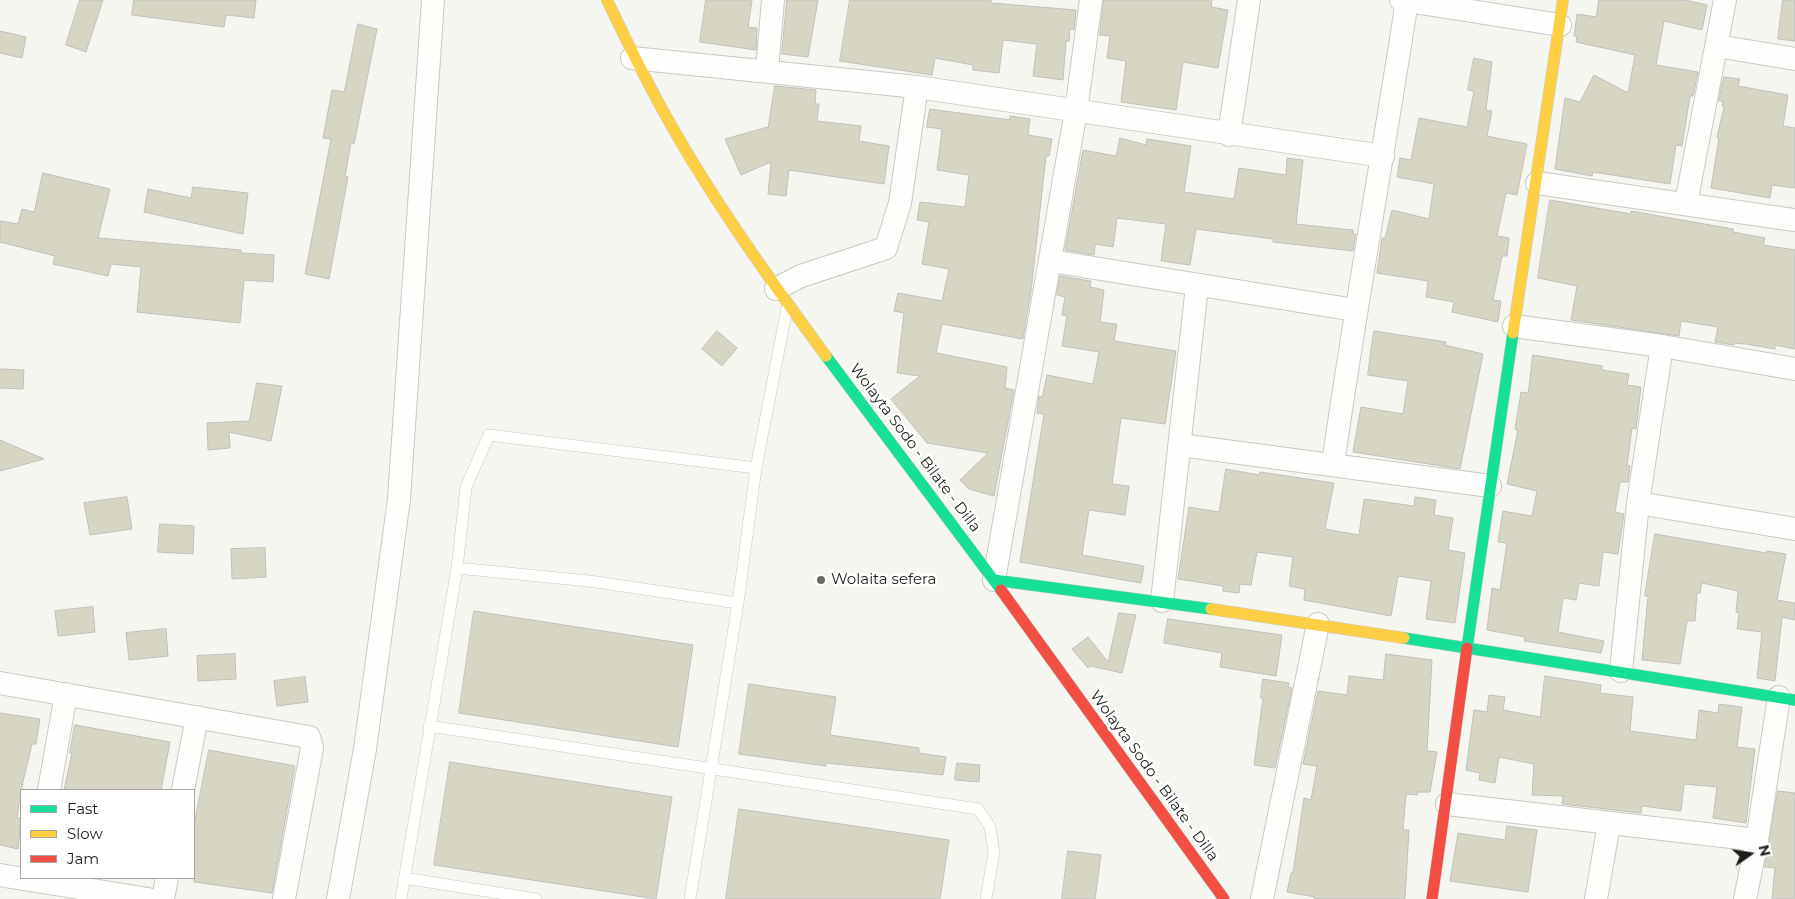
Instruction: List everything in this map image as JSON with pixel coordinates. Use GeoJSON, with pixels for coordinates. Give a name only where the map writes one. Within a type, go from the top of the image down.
{"type":"FeatureCollection","features":[{"type":"Feature","properties":{"kind":"main road","name":"Wolayta Sodo - Bilate - Dilla"},"geometry":{"type":"LineString","coordinates":[[607,0],[632,58],[698,173],[782,296],[994,580],[1224,899]]}},
{"type":"Feature","properties":{"kind":"main road"},"geometry":{"type":"LineString","coordinates":[[1432,899],[1447,804],[1466,648],[1563,0]]}},
{"type":"Feature","properties":{"kind":"main road"},"geometry":{"type":"LineString","coordinates":[[994,580],[1162,601],[1318,624],[1787,698]]}},
{"type":"Feature","properties":{"kind":"street"},"geometry":{"type":"LineString","coordinates":[[338,899],[366,749],[399,499],[433,0]]}},
{"type":"Feature","properties":{"kind":"street"},"geometry":{"type":"LineString","coordinates":[[767,70],[772,0]]}},
{"type":"Feature","properties":{"kind":"street"},"geometry":{"type":"LineString","coordinates":[[994,580],[1051,261],[1076,110],[1091,0]]}},
{"type":"Feature","properties":{"kind":"street"},"geometry":{"type":"LineString","coordinates":[[1229,135],[1249,0]]}},
{"type":"Feature","properties":{"kind":"street"},"geometry":{"type":"LineString","coordinates":[[1333,464],[1355,310],[1383,156],[1404,0],[1560,25]]}},
{"type":"Feature","properties":{"kind":"street"},"geometry":{"type":"LineString","coordinates":[[1686,203],[1725,0]]}},
{"type":"Feature","properties":{"kind":"street"},"geometry":{"type":"LineString","coordinates":[[1717,46],[1795,59]]}},
{"type":"Feature","properties":{"kind":"street"},"geometry":{"type":"LineString","coordinates":[[632,58],[767,70],[917,87],[1229,135],[1383,156]]}},
{"type":"Feature","properties":{"kind":"street"},"geometry":{"type":"LineString","coordinates":[[782,296],[802,276],[886,248],[900,203],[917,87]]}},
{"type":"Feature","properties":{"kind":"street"},"geometry":{"type":"LineString","coordinates":[[1537,183],[1795,220]]}},
{"type":"Feature","properties":{"kind":"street"},"geometry":{"type":"LineString","coordinates":[[1051,261],[1355,310]]}},
{"type":"Feature","properties":{"kind":"street"},"geometry":{"type":"LineString","coordinates":[[1162,601],[1197,286]]}},
{"type":"Feature","properties":{"kind":"street"},"geometry":{"type":"LineString","coordinates":[[1514,326],[1662,346],[1795,369]]}},
{"type":"Feature","properties":{"kind":"street"},"geometry":{"type":"LineString","coordinates":[[1621,671],[1638,503],[1662,346]]}},
{"type":"Feature","properties":{"kind":"street"},"geometry":{"type":"LineString","coordinates":[[1180,445],[1490,486]]}},
{"type":"Feature","properties":{"kind":"street"},"geometry":{"type":"LineString","coordinates":[[1638,503],[1795,528]]}},
{"type":"Feature","properties":{"kind":"street"},"geometry":{"type":"LineString","coordinates":[[1262,899],[1318,624]]}},
{"type":"Feature","properties":{"kind":"street"},"geometry":{"type":"LineString","coordinates":[[0,683],[309,736],[311,741],[284,899]]}},
{"type":"Feature","properties":{"kind":"street"},"geometry":{"type":"LineString","coordinates":[[49,789],[66,694]]}},
{"type":"Feature","properties":{"kind":"street"},"geometry":{"type":"LineString","coordinates":[[1745,899],[1787,698]]}},
{"type":"Feature","properties":{"kind":"street"},"geometry":{"type":"LineString","coordinates":[[183,789],[197,717]]}},
{"type":"Feature","properties":{"kind":"street"},"geometry":{"type":"LineString","coordinates":[[1447,804],[1757,840]]}},
{"type":"Feature","properties":{"kind":"street"},"geometry":{"type":"LineString","coordinates":[[1596,899],[1609,824]]}},
{"type":"Feature","properties":{"kind":"street"},"geometry":{"type":"LineString","coordinates":[[0,875],[20,877]]}},
{"type":"Feature","properties":{"kind":"street"},"geometry":{"type":"LineString","coordinates":[[34,879],[148,899]]}},
{"type":"Feature","properties":{"kind":"street"},"geometry":{"type":"LineString","coordinates":[[163,899],[167,879]]}},
{"type":"Feature","properties":{"kind":"lane"},"geometry":{"type":"LineString","coordinates":[[690,899],[738,603],[782,296]]}},
{"type":"Feature","properties":{"kind":"lane"},"geometry":{"type":"LineString","coordinates":[[401,899],[456,568],[466,487],[490,435],[756,468]]}},
{"type":"Feature","properties":{"kind":"lane"},"geometry":{"type":"LineString","coordinates":[[456,568],[589,581],[738,603]]}},
{"type":"Feature","properties":{"kind":"lane"},"geometry":{"type":"LineString","coordinates":[[429,726],[710,767],[978,810],[990,827],[994,852],[986,899]]}},
{"type":"Feature","properties":{"kind":"lane"},"geometry":{"type":"LineString","coordinates":[[404,878],[536,899]]}},
{"type":"Feature","properties":{"kind":"building"},"geometry":{"type":"Polygon","coordinates":[[[80,0],[103,0],[86,52],[66,45],[80,0]]]}},
{"type":"Feature","properties":{"kind":"building"},"geometry":{"type":"Polygon","coordinates":[[[134,0],[256,0],[254,18],[226,15],[224,27],[132,15],[134,0]]]}},
{"type":"Feature","properties":{"kind":"building"},"geometry":{"type":"Polygon","coordinates":[[[706,0],[752,0],[748,27],[757,28],[756,50],[700,42],[706,0]]]}},
{"type":"Feature","properties":{"kind":"building"},"geometry":{"type":"Polygon","coordinates":[[[787,0],[818,0],[808,57],[782,54],[787,0]]]}},
{"type":"Feature","properties":{"kind":"building"},"geometry":{"type":"Polygon","coordinates":[[[850,0],[991,0],[991,3],[1076,10],[1074,30],[1070,29],[1069,41],[1066,41],[1063,80],[1033,76],[1037,44],[1003,40],[999,73],[973,70],[973,65],[935,58],[932,75],[840,61],[850,0]]]}},
{"type":"Feature","properties":{"kind":"building"},"geometry":{"type":"Polygon","coordinates":[[[1104,0],[1212,0],[1211,7],[1228,10],[1218,68],[1183,62],[1176,110],[1121,102],[1126,61],[1107,58],[1110,36],[1100,35],[1104,0]]]}},
{"type":"Feature","properties":{"kind":"building"},"geometry":{"type":"Polygon","coordinates":[[[1599,0],[1685,0],[1707,5],[1702,30],[1664,21],[1656,65],[1698,72],[1693,96],[1690,96],[1682,146],[1676,145],[1670,184],[1593,172],[1592,176],[1555,169],[1565,98],[1580,102],[1594,75],[1628,93],[1635,55],[1576,42],[1577,36],[1574,36],[1577,14],[1596,17],[1599,0]]]}},
{"type":"Feature","properties":{"kind":"building"},"geometry":{"type":"Polygon","coordinates":[[[1783,0],[1795,0],[1795,41],[1778,39],[1783,0]]]}},
{"type":"Feature","properties":{"kind":"building"},"geometry":{"type":"Polygon","coordinates":[[[358,24],[377,29],[354,144],[351,143],[345,176],[348,177],[329,279],[305,274],[331,139],[323,138],[332,90],[344,92],[358,24]]]}},
{"type":"Feature","properties":{"kind":"building"},"geometry":{"type":"Polygon","coordinates":[[[0,31],[26,37],[22,58],[0,53],[0,31]]]}},
{"type":"Feature","properties":{"kind":"building"},"geometry":{"type":"Polygon","coordinates":[[[1474,58],[1492,62],[1486,110],[1492,111],[1487,136],[1527,144],[1517,195],[1506,193],[1497,236],[1509,238],[1507,256],[1502,256],[1493,300],[1501,301],[1498,322],[1452,312],[1454,302],[1426,297],[1428,281],[1377,273],[1382,238],[1385,238],[1392,210],[1429,219],[1434,184],[1397,177],[1400,158],[1411,160],[1419,118],[1467,127],[1474,91],[1468,90],[1474,58]]]}},
{"type":"Feature","properties":{"kind":"building"},"geometry":{"type":"Polygon","coordinates":[[[1724,77],[1740,79],[1738,86],[1788,95],[1783,126],[1795,128],[1795,188],[1772,185],[1770,198],[1711,188],[1719,138],[1717,137],[1724,107],[1722,106],[1723,101],[1719,101],[1724,77]]]}},
{"type":"Feature","properties":{"kind":"building"},"geometry":{"type":"Polygon","coordinates":[[[775,86],[816,90],[815,104],[819,104],[817,121],[861,126],[859,141],[889,146],[884,184],[789,170],[786,196],[768,194],[771,162],[741,175],[725,139],[768,127],[775,86]]]}},
{"type":"Feature","properties":{"kind":"building"},"geometry":{"type":"Polygon","coordinates":[[[930,109],[1010,120],[1010,116],[1030,119],[1028,135],[1052,139],[1049,156],[1046,156],[1031,291],[1023,339],[942,324],[936,353],[1007,367],[1005,388],[1014,390],[994,496],[969,489],[960,480],[988,453],[927,443],[891,399],[920,376],[897,373],[904,313],[894,311],[898,293],[942,301],[949,269],[922,264],[929,222],[917,220],[920,202],[965,207],[969,175],[937,170],[942,129],[927,127],[930,109]]]}},
{"type":"Feature","properties":{"kind":"building"},"geometry":{"type":"Polygon","coordinates":[[[1120,138],[1146,145],[1147,139],[1191,146],[1184,192],[1234,199],[1239,168],[1286,175],[1287,158],[1303,160],[1296,224],[1353,230],[1353,234],[1356,234],[1353,251],[1273,242],[1273,239],[1196,229],[1190,265],[1161,261],[1166,224],[1117,218],[1113,247],[1095,244],[1094,255],[1065,250],[1083,150],[1116,156],[1120,138]]]}},
{"type":"Feature","properties":{"kind":"building"},"geometry":{"type":"Polygon","coordinates":[[[43,173],[110,189],[98,238],[241,250],[241,253],[274,255],[273,282],[244,280],[240,323],[137,312],[141,267],[111,264],[108,276],[53,264],[55,256],[0,242],[0,221],[18,224],[22,209],[34,212],[43,173]]]}},
{"type":"Feature","properties":{"kind":"building"},"geometry":{"type":"Polygon","coordinates":[[[193,187],[248,193],[243,234],[144,212],[148,189],[191,198],[193,187]]]}},
{"type":"Feature","properties":{"kind":"building"},"geometry":{"type":"Polygon","coordinates":[[[1550,200],[1631,214],[1631,211],[1733,229],[1733,232],[1765,238],[1763,245],[1795,250],[1795,349],[1775,345],[1775,349],[1746,344],[1735,343],[1734,345],[1715,342],[1718,327],[1681,321],[1679,336],[1571,320],[1577,286],[1538,278],[1550,200]]]}},
{"type":"Feature","properties":{"kind":"building"},"geometry":{"type":"Polygon","coordinates":[[[1060,276],[1091,281],[1090,287],[1104,290],[1100,322],[1117,324],[1114,341],[1176,351],[1165,424],[1121,418],[1112,484],[1129,486],[1125,515],[1089,510],[1082,555],[1144,566],[1141,583],[1020,562],[1044,414],[1037,413],[1039,396],[1042,397],[1047,375],[1093,384],[1099,352],[1062,346],[1067,316],[1062,315],[1065,297],[1057,295],[1060,276]]]}},
{"type":"Feature","properties":{"kind":"building"},"geometry":{"type":"Polygon","coordinates":[[[717,331],[737,348],[722,366],[702,349],[717,331]]]}},
{"type":"Feature","properties":{"kind":"building"},"geometry":{"type":"Polygon","coordinates":[[[1374,331],[1446,342],[1445,345],[1483,354],[1460,469],[1353,452],[1361,407],[1403,414],[1408,381],[1368,375],[1374,331]]]}},
{"type":"Feature","properties":{"kind":"building"},"geometry":{"type":"Polygon","coordinates":[[[1533,355],[1602,366],[1602,370],[1629,374],[1627,385],[1641,387],[1636,429],[1632,428],[1627,465],[1630,466],[1628,482],[1620,482],[1615,512],[1624,514],[1618,554],[1603,552],[1599,586],[1579,583],[1576,600],[1563,598],[1558,632],[1604,641],[1601,653],[1524,641],[1525,637],[1487,630],[1492,588],[1500,590],[1507,543],[1498,542],[1503,511],[1532,516],[1537,491],[1507,484],[1518,430],[1515,429],[1521,392],[1528,393],[1533,355]]]}},
{"type":"Feature","properties":{"kind":"building"},"geometry":{"type":"Polygon","coordinates":[[[0,369],[24,370],[23,389],[0,388],[0,369]]]}},
{"type":"Feature","properties":{"kind":"building"},"geometry":{"type":"Polygon","coordinates":[[[257,383],[282,386],[271,441],[229,432],[230,448],[208,450],[207,423],[249,421],[257,383]]]}},
{"type":"Feature","properties":{"kind":"building"},"geometry":{"type":"Polygon","coordinates":[[[0,440],[44,459],[0,471],[0,440]]]}},
{"type":"Feature","properties":{"kind":"building"},"geometry":{"type":"Polygon","coordinates":[[[1226,469],[1259,475],[1260,472],[1334,483],[1325,529],[1359,535],[1364,499],[1414,506],[1415,497],[1436,500],[1434,515],[1453,518],[1448,550],[1465,553],[1455,623],[1426,619],[1431,581],[1398,576],[1391,616],[1304,600],[1305,589],[1289,586],[1293,557],[1257,552],[1251,585],[1240,584],[1239,593],[1223,591],[1223,586],[1178,579],[1189,507],[1219,512],[1226,469]]]}},
{"type":"Feature","properties":{"kind":"building"},"geometry":{"type":"Polygon","coordinates":[[[127,497],[132,529],[90,535],[84,503],[127,497]]]}},
{"type":"Feature","properties":{"kind":"building"},"geometry":{"type":"Polygon","coordinates":[[[160,524],[194,526],[193,554],[158,552],[160,524]]]}},
{"type":"Feature","properties":{"kind":"building"},"geometry":{"type":"Polygon","coordinates":[[[1655,534],[1766,553],[1767,551],[1786,554],[1777,600],[1795,603],[1795,620],[1782,617],[1775,681],[1757,678],[1762,632],[1737,629],[1739,613],[1736,612],[1738,591],[1702,583],[1700,593],[1697,593],[1695,621],[1687,621],[1680,664],[1642,660],[1648,596],[1645,596],[1655,534]]]}},
{"type":"Feature","properties":{"kind":"building"},"geometry":{"type":"Polygon","coordinates":[[[265,548],[266,577],[232,579],[231,549],[265,548]]]}},
{"type":"Feature","properties":{"kind":"building"},"geometry":{"type":"Polygon","coordinates":[[[93,607],[95,632],[58,636],[55,611],[93,607]]]}},
{"type":"Feature","properties":{"kind":"building"},"geometry":{"type":"Polygon","coordinates":[[[474,611],[693,645],[678,747],[459,713],[474,611]]]}},
{"type":"Feature","properties":{"kind":"building"},"geometry":{"type":"Polygon","coordinates":[[[1119,613],[1136,615],[1122,673],[1091,666],[1088,668],[1072,649],[1088,637],[1108,662],[1119,613]]]}},
{"type":"Feature","properties":{"kind":"building"},"geometry":{"type":"Polygon","coordinates":[[[1168,619],[1282,635],[1276,676],[1220,667],[1222,653],[1164,643],[1168,619]]]}},
{"type":"Feature","properties":{"kind":"building"},"geometry":{"type":"Polygon","coordinates":[[[166,629],[168,656],[129,660],[126,633],[166,629]]]}},
{"type":"Feature","properties":{"kind":"building"},"geometry":{"type":"Polygon","coordinates":[[[235,654],[236,679],[198,681],[197,656],[235,654]]]}},
{"type":"Feature","properties":{"kind":"building"},"geometry":{"type":"Polygon","coordinates":[[[1386,654],[1432,660],[1427,751],[1437,752],[1430,792],[1418,792],[1417,795],[1406,794],[1403,830],[1409,830],[1405,899],[1314,899],[1315,897],[1287,892],[1291,873],[1293,873],[1304,798],[1311,800],[1317,766],[1303,764],[1318,691],[1347,695],[1349,676],[1383,680],[1386,654]]]}},
{"type":"Feature","properties":{"kind":"building"},"geometry":{"type":"Polygon","coordinates":[[[1545,676],[1601,685],[1600,693],[1633,697],[1630,731],[1696,740],[1699,710],[1718,713],[1719,704],[1742,707],[1737,747],[1755,749],[1746,823],[1713,818],[1717,787],[1684,784],[1681,811],[1642,806],[1641,813],[1562,804],[1563,796],[1532,795],[1534,764],[1499,757],[1495,783],[1479,780],[1480,773],[1466,770],[1474,710],[1487,712],[1489,695],[1505,697],[1503,710],[1540,717],[1545,676]]]}},
{"type":"Feature","properties":{"kind":"building"},"geometry":{"type":"Polygon","coordinates":[[[305,677],[308,702],[277,706],[274,681],[305,677]]]}},
{"type":"Feature","properties":{"kind":"building"},"geometry":{"type":"Polygon","coordinates":[[[1263,679],[1289,683],[1288,687],[1292,688],[1275,768],[1254,765],[1263,698],[1261,698],[1263,679]]]}},
{"type":"Feature","properties":{"kind":"building"},"geometry":{"type":"Polygon","coordinates":[[[749,684],[836,697],[830,735],[919,748],[919,753],[946,757],[943,775],[826,763],[826,766],[739,754],[749,684]]]}},
{"type":"Feature","properties":{"kind":"building"},"geometry":{"type":"Polygon","coordinates":[[[0,713],[40,719],[36,744],[32,744],[20,789],[17,818],[20,818],[18,849],[0,845],[0,713]]]}},
{"type":"Feature","properties":{"kind":"building"},"geometry":{"type":"Polygon","coordinates":[[[75,725],[170,742],[161,789],[64,789],[72,753],[70,753],[75,725]]]}},
{"type":"Feature","properties":{"kind":"building"},"geometry":{"type":"Polygon","coordinates":[[[209,750],[295,766],[272,893],[194,882],[195,820],[209,750]]]}},
{"type":"Feature","properties":{"kind":"building"},"geometry":{"type":"Polygon","coordinates":[[[450,762],[672,797],[656,899],[434,865],[450,762]]]}},
{"type":"Feature","properties":{"kind":"building"},"geometry":{"type":"Polygon","coordinates":[[[957,763],[980,765],[979,782],[955,780],[957,763]]]}},
{"type":"Feature","properties":{"kind":"building"},"geometry":{"type":"Polygon","coordinates":[[[1778,791],[1795,793],[1795,899],[1772,899],[1775,868],[1765,867],[1778,791]]]}},
{"type":"Feature","properties":{"kind":"building"},"geometry":{"type":"Polygon","coordinates":[[[739,809],[949,840],[940,899],[726,899],[739,809]]]}},
{"type":"Feature","properties":{"kind":"building"},"geometry":{"type":"Polygon","coordinates":[[[1507,826],[1537,830],[1528,892],[1450,881],[1458,833],[1505,840],[1507,826]]]}},
{"type":"Feature","properties":{"kind":"building"},"geometry":{"type":"Polygon","coordinates":[[[1068,851],[1101,855],[1095,899],[1062,899],[1068,851]]]}},
{"type":"Feature","properties":{"kind":"traffic: fast"},"geometry":{"type":"LineString","coordinates":[[1467,648],[1513,333]]}},
{"type":"Feature","properties":{"kind":"traffic: fast"},"geometry":{"type":"LineString","coordinates":[[826,356],[1001,590]]}},
{"type":"Feature","properties":{"kind":"traffic: fast"},"geometry":{"type":"LineString","coordinates":[[994,580],[1211,609]]}},
{"type":"Feature","properties":{"kind":"traffic: fast"},"geometry":{"type":"LineString","coordinates":[[1404,638],[1795,700]]}},
{"type":"Feature","properties":{"kind":"traffic: slow"},"geometry":{"type":"LineString","coordinates":[[607,0],[662,110],[707,185],[745,243],[826,356]]}},
{"type":"Feature","properties":{"kind":"traffic: slow"},"geometry":{"type":"LineString","coordinates":[[1513,333],[1563,0]]}},
{"type":"Feature","properties":{"kind":"traffic: slow"},"geometry":{"type":"LineString","coordinates":[[1211,609],[1404,638]]}},
{"type":"Feature","properties":{"kind":"traffic: jam"},"geometry":{"type":"LineString","coordinates":[[1001,590],[1224,899]]}},
{"type":"Feature","properties":{"kind":"traffic: jam"},"geometry":{"type":"LineString","coordinates":[[1432,899],[1467,648]]}},
{"type":"Feature","properties":{"kind":"place","name":"Wolaita sefera"},"geometry":{"type":"Point","coordinates":[821,580]}}]}
